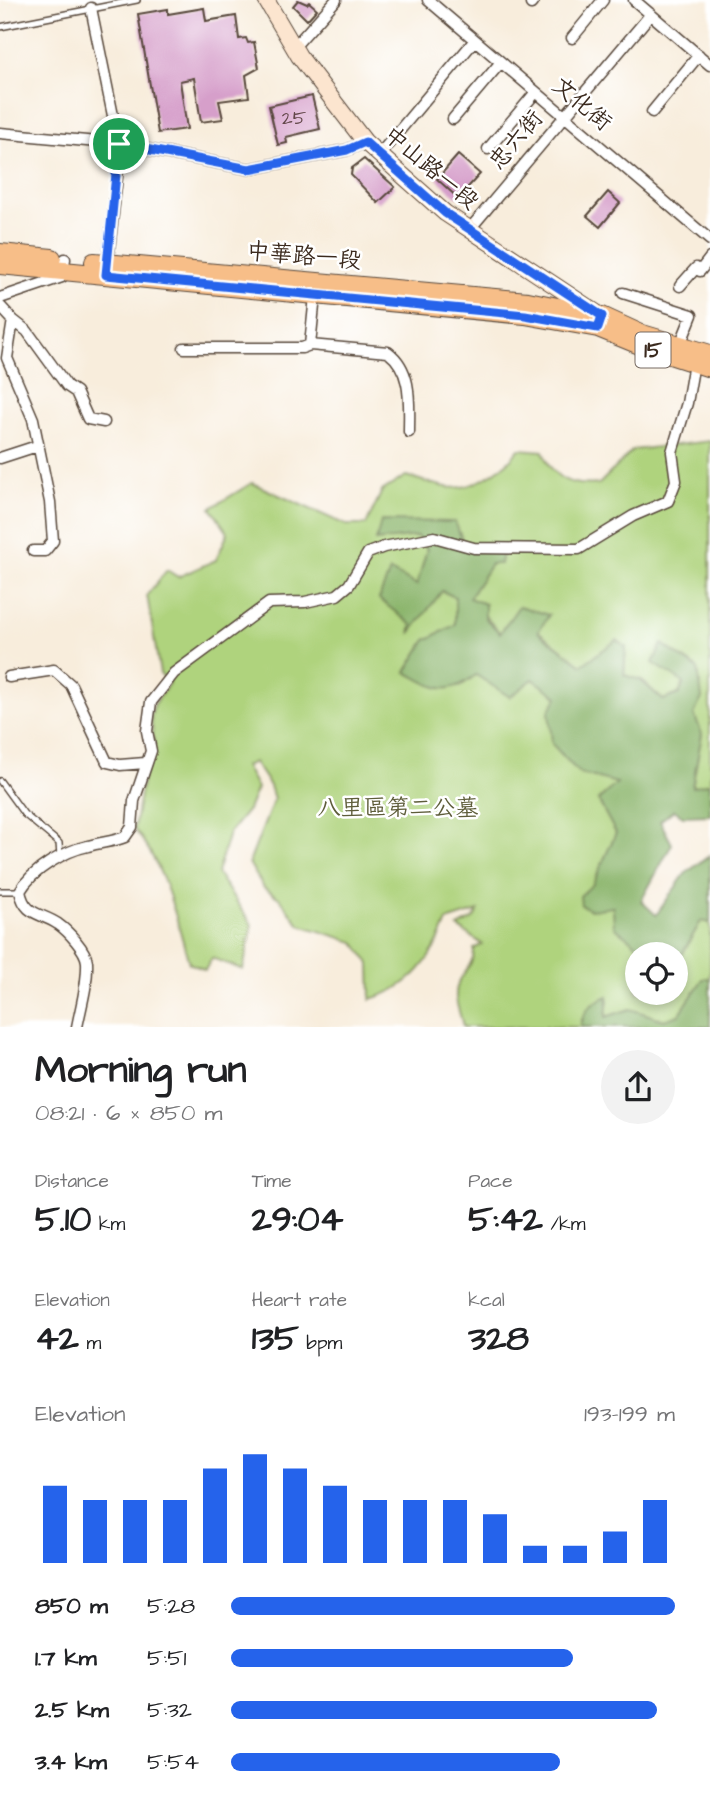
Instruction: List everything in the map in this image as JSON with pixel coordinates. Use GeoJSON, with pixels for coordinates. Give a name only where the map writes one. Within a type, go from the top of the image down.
{"type":"FeatureCollection","features":[{"type":"Feature","properties":{"kind":"main road","name":"中山路一段"},"geometry":{"type":"LineString","coordinates":[[266,0],[295,46],[365,142],[445,213],[600,322]]}},
{"type":"Feature","properties":{"kind":"main road","name":"中華路一段"},"geometry":{"type":"LineString","coordinates":[[0,253],[65,265],[315,296],[600,322]]}},
{"type":"Feature","properties":{"kind":"main road","name":"中華路一段"},"geometry":{"type":"LineString","coordinates":[[0,265],[65,265]]}},
{"type":"Feature","properties":{"kind":"main road","name":"中華路一段"},"geometry":{"type":"LineString","coordinates":[[106,270],[528,301],[600,322]]}},
{"type":"Feature","properties":{"kind":"main road","name":"15"},"geometry":{"type":"LineString","coordinates":[[600,322],[710,354]]}},
{"type":"Feature","properties":{"kind":"main road","name":"15"},"geometry":{"type":"LineString","coordinates":[[600,322],[702,365]]}},
{"type":"Feature","properties":{"kind":"street"},"geometry":{"type":"LineString","coordinates":[[295,46],[336,0]]}},
{"type":"Feature","properties":{"kind":"street","name":"文化街"},"geometry":{"type":"LineString","coordinates":[[428,0],[710,240]]}},
{"type":"Feature","properties":{"kind":"street"},"geometry":{"type":"LineString","coordinates":[[572,38],[603,0]]}},
{"type":"Feature","properties":{"kind":"street"},"geometry":{"type":"LineString","coordinates":[[634,0],[710,65]]}},
{"type":"Feature","properties":{"kind":"street"},"geometry":{"type":"LineString","coordinates":[[91,8],[119,144],[106,270]]}},
{"type":"Feature","properties":{"kind":"street","name":"忠六街"},"geometry":{"type":"LineString","coordinates":[[469,230],[651,14]]}},
{"type":"Feature","properties":{"kind":"street"},"geometry":{"type":"LineString","coordinates":[[379,155],[475,40]]}},
{"type":"Feature","properties":{"kind":"street"},"geometry":{"type":"LineString","coordinates":[[652,112],[699,55]]}},
{"type":"Feature","properties":{"kind":"street"},"geometry":{"type":"LineString","coordinates":[[453,119],[501,62]]}},
{"type":"Feature","properties":{"kind":"street"},"geometry":{"type":"LineString","coordinates":[[488,149],[536,92]]}},
{"type":"Feature","properties":{"kind":"street"},"geometry":{"type":"LineString","coordinates":[[0,133],[119,144],[249,169],[347,150],[365,142]]}},
{"type":"Feature","properties":{"kind":"street"},"geometry":{"type":"LineString","coordinates":[[680,286],[696,268],[700,271],[710,258]]}},
{"type":"Feature","properties":{"kind":"street"},"geometry":{"type":"LineString","coordinates":[[0,298],[62,277],[65,265]]}},
{"type":"Feature","properties":{"kind":"street"},"geometry":{"type":"LineString","coordinates":[[623,293],[692,314],[680,345]]}},
{"type":"Feature","properties":{"kind":"street"},"geometry":{"type":"LineString","coordinates":[[310,345],[315,296]]}},
{"type":"Feature","properties":{"kind":"street"},"geometry":{"type":"LineString","coordinates":[[0,306],[27,331],[67,386],[76,392],[88,419],[104,422]]}},
{"type":"Feature","properties":{"kind":"street"},"geometry":{"type":"LineString","coordinates":[[13,320],[7,358],[33,419],[50,502],[53,541],[45,551],[33,551]]}},
{"type":"Feature","properties":{"kind":"street"},"geometry":{"type":"LineString","coordinates":[[184,348],[302,348],[310,345],[388,352],[398,359],[409,386],[409,432]]}},
{"type":"Feature","properties":{"kind":"street"},"geometry":{"type":"LineString","coordinates":[[77,1027],[87,960],[80,946],[58,924],[33,914],[22,903],[20,891],[25,882],[60,856],[125,837],[132,827],[134,801],[151,751],[148,712],[151,702],[174,673],[269,603],[305,602],[337,595],[349,585],[368,553],[433,537],[474,548],[579,549],[633,516],[668,501],[676,481],[672,452],[702,365]]}},
{"type":"Feature","properties":{"kind":"street"},"geometry":{"type":"LineString","coordinates":[[0,458],[37,446]]}},
{"type":"Feature","properties":{"kind":"street"},"geometry":{"type":"LineString","coordinates":[[9,677],[54,670],[71,685],[107,761],[120,765],[145,763]]}},
{"type":"Feature","properties":{"kind":"lane"},"geometry":{"type":"LineString","coordinates":[[1,25],[137,0]]}},
{"type":"Feature","properties":{"kind":"lane"},"geometry":{"type":"LineString","coordinates":[[0,781],[24,814],[59,843],[60,856]]}},
{"type":"Feature","properties":{"kind":"lane"},"geometry":{"type":"LineString","coordinates":[[0,891],[20,891]]}},
{"type":"Feature","properties":{"kind":"green space","name":"八里區第二公墓"},"geometry":{"type":"Polygon","coordinates":[[[710,441],[710,783],[692,787],[702,734],[694,714],[698,669],[662,644],[684,683],[679,694],[663,700],[641,680],[624,675],[626,647],[582,665],[538,631],[548,615],[500,633],[469,598],[491,564],[465,547],[455,522],[376,540],[418,536],[427,550],[417,586],[411,632],[442,591],[455,597],[455,625],[426,640],[406,672],[460,687],[476,674],[533,679],[559,697],[618,783],[598,800],[616,833],[593,884],[613,907],[615,927],[634,942],[625,942],[625,1005],[686,1005],[679,1015],[665,1020],[630,1009],[606,1017],[608,997],[582,1019],[581,1027],[463,1027],[456,989],[473,959],[474,949],[482,944],[458,927],[473,919],[478,911],[447,921],[435,948],[419,970],[398,988],[371,999],[370,964],[354,942],[300,925],[279,898],[264,888],[249,863],[274,799],[270,786],[254,762],[245,766],[257,788],[248,810],[229,833],[217,873],[252,925],[243,970],[212,958],[205,970],[189,963],[162,875],[145,843],[134,829],[142,782],[154,744],[151,717],[154,705],[169,683],[160,674],[147,595],[167,570],[178,577],[216,560],[228,533],[211,508],[252,483],[346,525],[366,525],[382,491],[406,476],[449,488],[468,486],[498,469],[519,449],[543,451],[551,468],[564,479],[579,484],[599,484],[633,450],[710,441]]]}},
{"type":"Feature","properties":{"kind":"green space"},"geometry":{"type":"Polygon","coordinates":[[[381,521],[455,522],[465,547],[503,546],[500,564],[491,564],[469,598],[485,604],[485,618],[500,633],[519,606],[549,615],[538,632],[582,665],[617,640],[626,647],[624,675],[640,680],[663,700],[679,694],[684,683],[653,663],[662,644],[698,669],[702,698],[694,714],[702,734],[692,787],[710,783],[710,815],[683,816],[674,810],[660,821],[672,844],[641,901],[656,915],[685,874],[710,855],[710,923],[701,921],[688,944],[633,942],[614,927],[613,907],[591,910],[581,905],[580,896],[593,884],[616,833],[598,800],[617,783],[579,773],[552,744],[549,711],[558,697],[533,679],[510,697],[476,675],[456,686],[441,688],[406,672],[426,640],[455,625],[455,597],[442,591],[410,633],[412,625],[379,599],[390,571],[417,585],[427,549],[417,536],[376,541],[381,521]]]}},
{"type":"Feature","properties":{"kind":"green space","name":"八里區第二公墓"},"geometry":{"type":"Polygon","coordinates":[[[701,921],[710,923],[710,978],[703,979],[688,1002],[688,944],[701,921]]]}},
{"type":"Feature","properties":{"kind":"green space"},"geometry":{"type":"Polygon","coordinates":[[[710,978],[710,1027],[581,1027],[584,1015],[590,1007],[608,996],[606,1017],[630,1009],[664,1020],[679,1015],[703,979],[710,978]]]}},
{"type":"Feature","properties":{"kind":"building"},"geometry":{"type":"Polygon","coordinates":[[[298,0],[307,4],[309,2],[317,9],[307,20],[293,6],[298,0]]]}},
{"type":"Feature","properties":{"kind":"building"},"geometry":{"type":"Polygon","coordinates":[[[204,8],[206,21],[236,16],[239,39],[246,38],[248,43],[254,42],[259,68],[246,75],[249,97],[219,101],[223,119],[201,122],[194,78],[180,81],[187,129],[158,133],[138,14],[168,9],[168,14],[204,8]]]}},
{"type":"Feature","properties":{"kind":"building"},"geometry":{"type":"Polygon","coordinates":[[[312,96],[320,129],[286,137],[287,143],[278,145],[269,106],[312,96]]]}},
{"type":"Feature","properties":{"kind":"building"},"geometry":{"type":"Polygon","coordinates":[[[458,155],[480,174],[458,198],[437,179],[458,155]]]}},
{"type":"Feature","properties":{"kind":"building"},"geometry":{"type":"Polygon","coordinates":[[[364,159],[395,187],[378,203],[351,175],[352,168],[364,159]]]}},
{"type":"Feature","properties":{"kind":"building"},"geometry":{"type":"Polygon","coordinates":[[[608,192],[620,203],[600,227],[587,216],[608,192]]]}},
{"type":"Feature","properties":{"kind":"route"},"geometry":{"type":"LineString","coordinates":[[365,142],[445,213],[496,249],[602,316],[598,328],[525,315],[106,275],[119,144],[249,169],[347,150],[365,142]]}}]}
